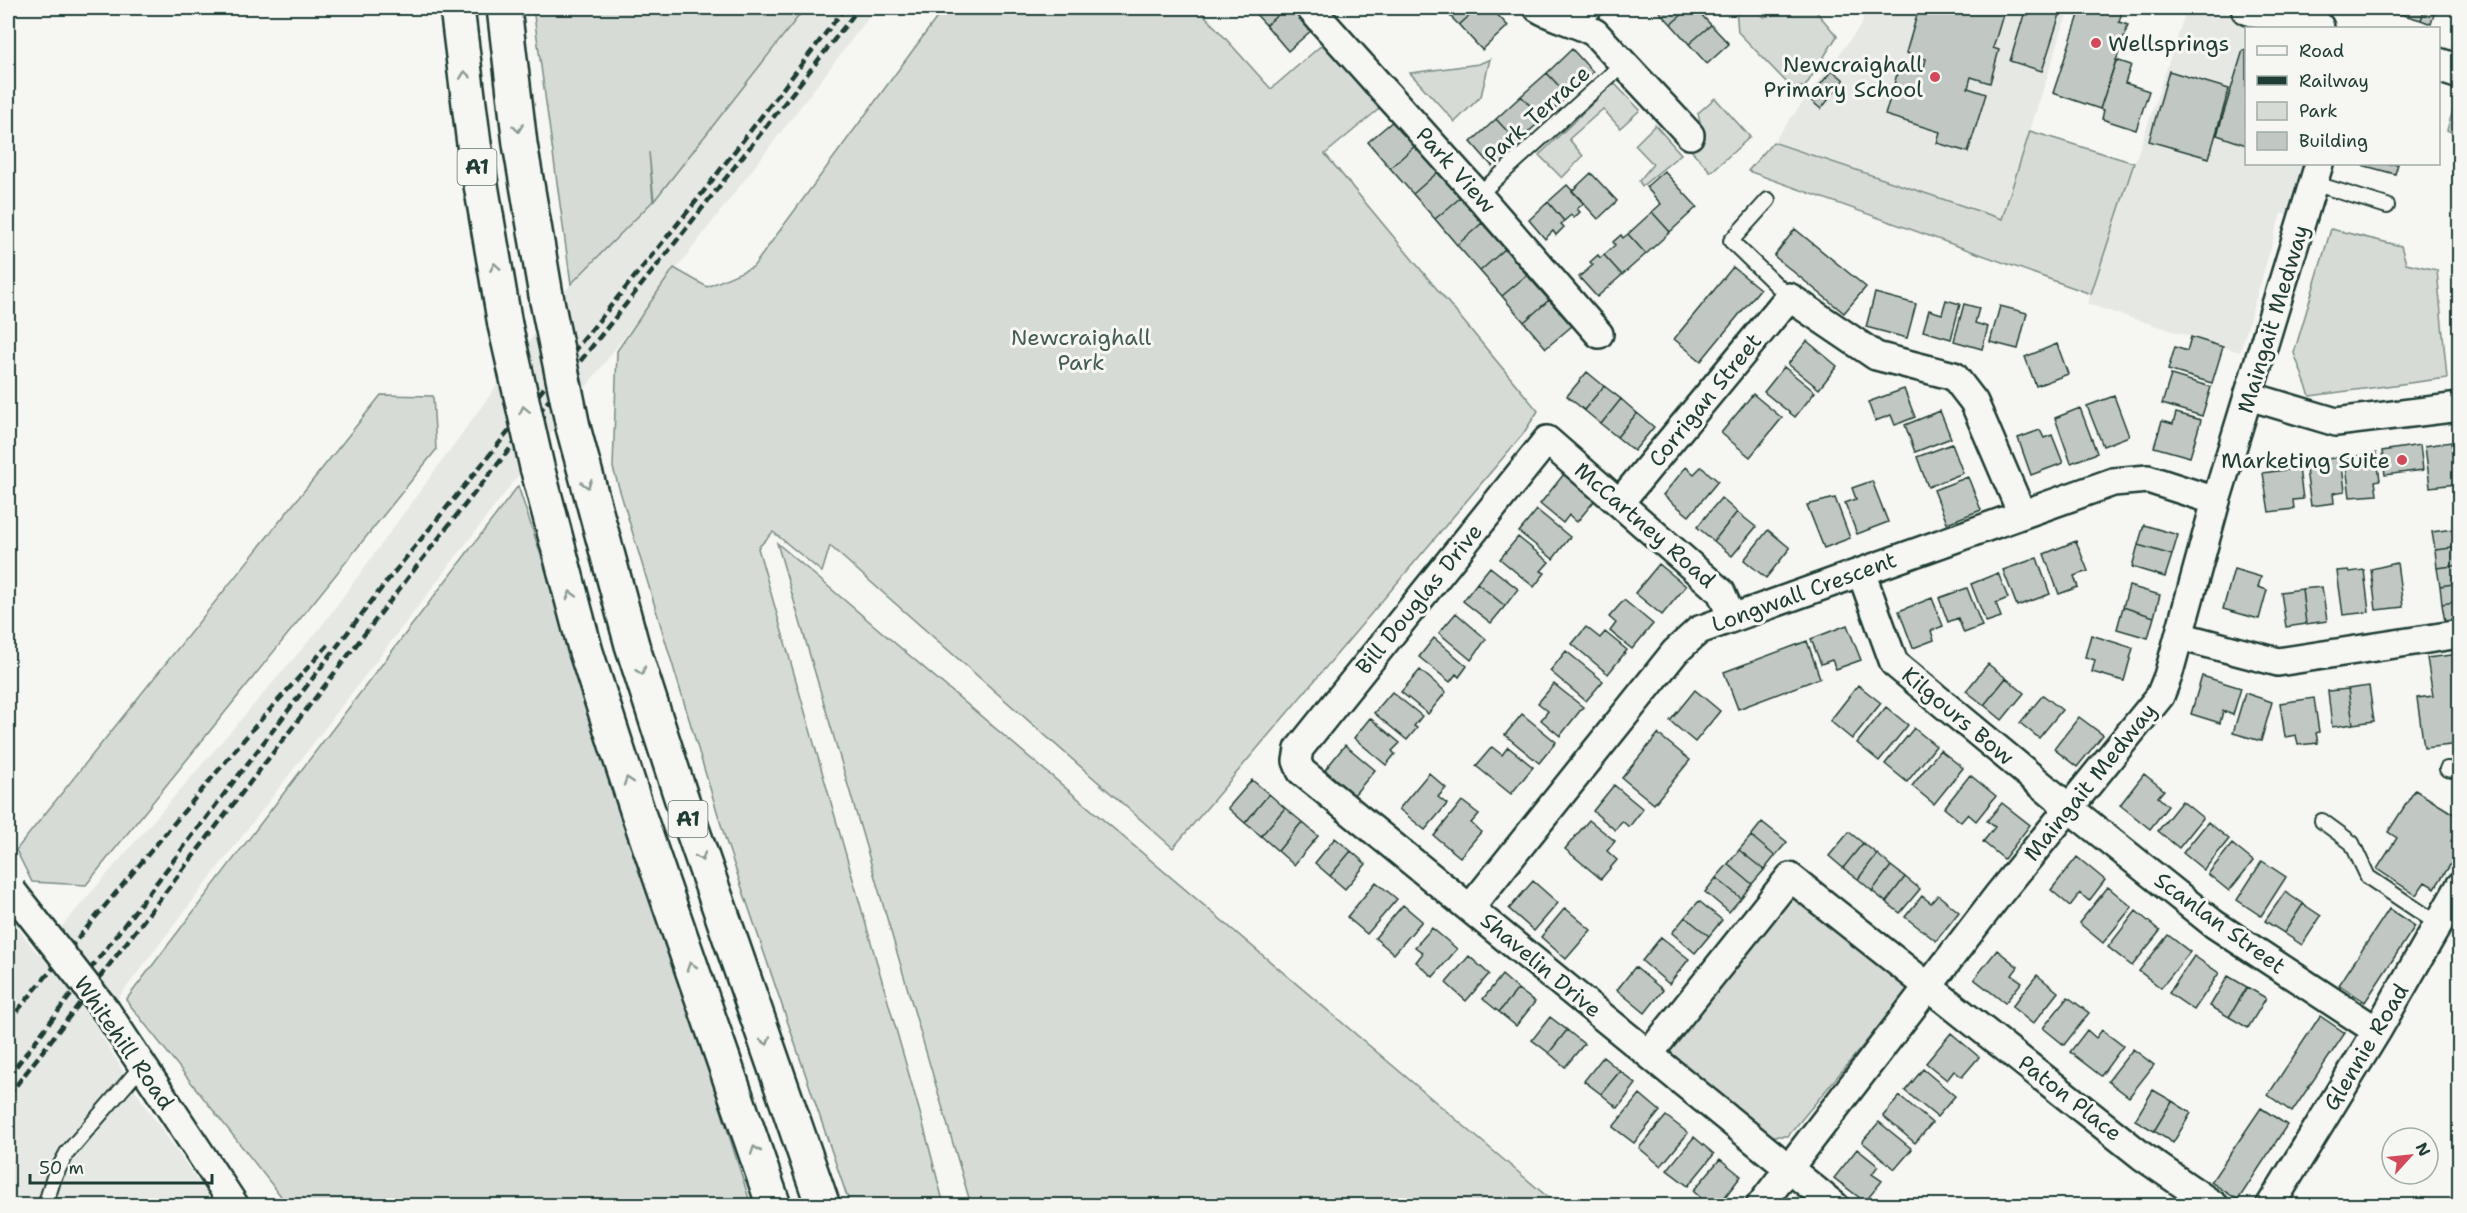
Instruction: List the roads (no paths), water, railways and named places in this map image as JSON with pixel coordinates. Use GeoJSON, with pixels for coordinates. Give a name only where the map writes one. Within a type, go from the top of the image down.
{"type":"FeatureCollection","features":[{"type":"Feature","properties":{"kind":"main road","name":"A1"},"geometry":{"type":"LineString","coordinates":[[457,8],[474,144],[505,325],[537,467],[586,652],[610,727],[774,1206]]}},
{"type":"Feature","properties":{"kind":"main road","name":"A1"},"geometry":{"type":"LineString","coordinates":[[504,8],[519,144],[547,302],[573,427],[629,634],[681,797],[823,1206]]}},
{"type":"Feature","properties":{"kind":"main road"},"geometry":{"type":"LineString","coordinates":[[2248,8],[2314,27]]}},
{"type":"Feature","properties":{"kind":"main road"},"geometry":{"type":"LineString","coordinates":[[2440,65],[2460,72]]}},
{"type":"Feature","properties":{"kind":"street","name":"Park View"},"geometry":{"type":"LineString","coordinates":[[1310,8],[1599,334]]}},
{"type":"Feature","properties":{"kind":"street"},"geometry":{"type":"LineString","coordinates":[[1538,8],[1550,15],[1588,16],[1595,33],[1690,135]]}},
{"type":"Feature","properties":{"kind":"street","name":"Maingait Medway"},"geometry":{"type":"LineString","coordinates":[[1760,1206],[1928,987],[2160,696],[2216,501],[2250,396],[2316,173]]}},
{"type":"Feature","properties":{"kind":"street"},"geometry":{"type":"LineString","coordinates":[[1789,297],[1875,356],[1954,376],[1974,402],[2022,514]]}},
{"type":"Feature","properties":{"kind":"street","name":"Corrigan Street"},"geometry":{"type":"LineString","coordinates":[[1620,502],[1789,297]]}},
{"type":"Feature","properties":{"kind":"street"},"geometry":{"type":"LineString","coordinates":[[2250,396],[2336,422],[2460,407]]}},
{"type":"Feature","properties":{"kind":"street","name":"McCartney Road"},"geometry":{"type":"LineString","coordinates":[[1547,440],[1721,591],[1732,618]]}},
{"type":"Feature","properties":{"kind":"street","name":"Bill Douglas Drive"},"geometry":{"type":"LineString","coordinates":[[1297,761],[1299,748],[1547,440]]}},
{"type":"Feature","properties":{"kind":"street","name":"Longwall Crescent"},"geometry":{"type":"LineString","coordinates":[[1472,908],[1675,652],[1699,630],[2113,482],[2148,479],[2216,501]]}},
{"type":"Feature","properties":{"kind":"street","name":"Kilgours Bow"},"geometry":{"type":"LineString","coordinates":[[1861,572],[1894,663],[2069,808]]}},
{"type":"Feature","properties":{"kind":"street"},"geometry":{"type":"LineString","coordinates":[[2179,636],[2278,662],[2460,634]]}},
{"type":"Feature","properties":{"kind":"street","name":"Shavelin Drive"},"geometry":{"type":"LineString","coordinates":[[1297,761],[1301,771],[1835,1206]]}},
{"type":"Feature","properties":{"kind":"street","name":"Scanlan Street"},"geometry":{"type":"LineString","coordinates":[[2069,808],[2214,924],[2377,1031]]}},
{"type":"Feature","properties":{"kind":"street","name":"Paton Place"},"geometry":{"type":"LineString","coordinates":[[1649,1054],[1790,877],[2142,1156],[2214,1206]]}},
{"type":"Feature","properties":{"kind":"street","name":"Glennie Road"},"geometry":{"type":"LineString","coordinates":[[2270,1206],[2377,1031],[2460,886]]}},
{"type":"Feature","properties":{"kind":"street","name":"Whitehill Road"},"geometry":{"type":"LineString","coordinates":[[10,888],[107,1012],[141,1067],[235,1206]]}},
{"type":"Feature","properties":{"kind":"lane","name":"Park Terrace"},"geometry":{"type":"LineString","coordinates":[[1478,195],[1623,64]]}},
{"type":"Feature","properties":{"kind":"lane"},"geometry":{"type":"LineString","coordinates":[[2316,173],[2387,207]]}},
{"type":"Feature","properties":{"kind":"lane"},"geometry":{"type":"LineString","coordinates":[[1768,200],[1731,241],[1789,297]]}},
{"type":"Feature","properties":{"kind":"lane"},"geometry":{"type":"LineString","coordinates":[[2322,821],[2352,843],[2368,877],[2438,924]]}},
{"type":"Feature","properties":{"kind":"lane"},"geometry":{"type":"LineString","coordinates":[[45,1206],[54,1177],[67,1153],[141,1067]]}},
{"type":"Feature","properties":{"kind":"railway"},"geometry":{"type":"LineString","coordinates":[[8,1077],[387,581],[697,200],[845,8]]}},
{"type":"Feature","properties":{"kind":"railway"},"geometry":{"type":"LineString","coordinates":[[8,1096],[448,526],[671,248],[859,8]]}},
{"type":"Feature","properties":{"kind":"railway"},"geometry":{"type":"LineString","coordinates":[[8,1022],[257,724],[328,645]]}},
{"type":"Feature","properties":{"kind":"place","name":"Wellsprings"},"geometry":{"type":"Point","coordinates":[2096,43]}},
{"type":"Feature","properties":{"kind":"place","name":"Newcraighall Primary School"},"geometry":{"type":"Point","coordinates":[1935,77]}},
{"type":"Feature","properties":{"kind":"place","name":"Marketing Suite"},"geometry":{"type":"Point","coordinates":[2402,460]}},
{"type":"Feature","properties":{"kind":"park label","name":"Newcraighall Park"},"geometry":{"type":"Point","coordinates":[1081,350]}}]}
